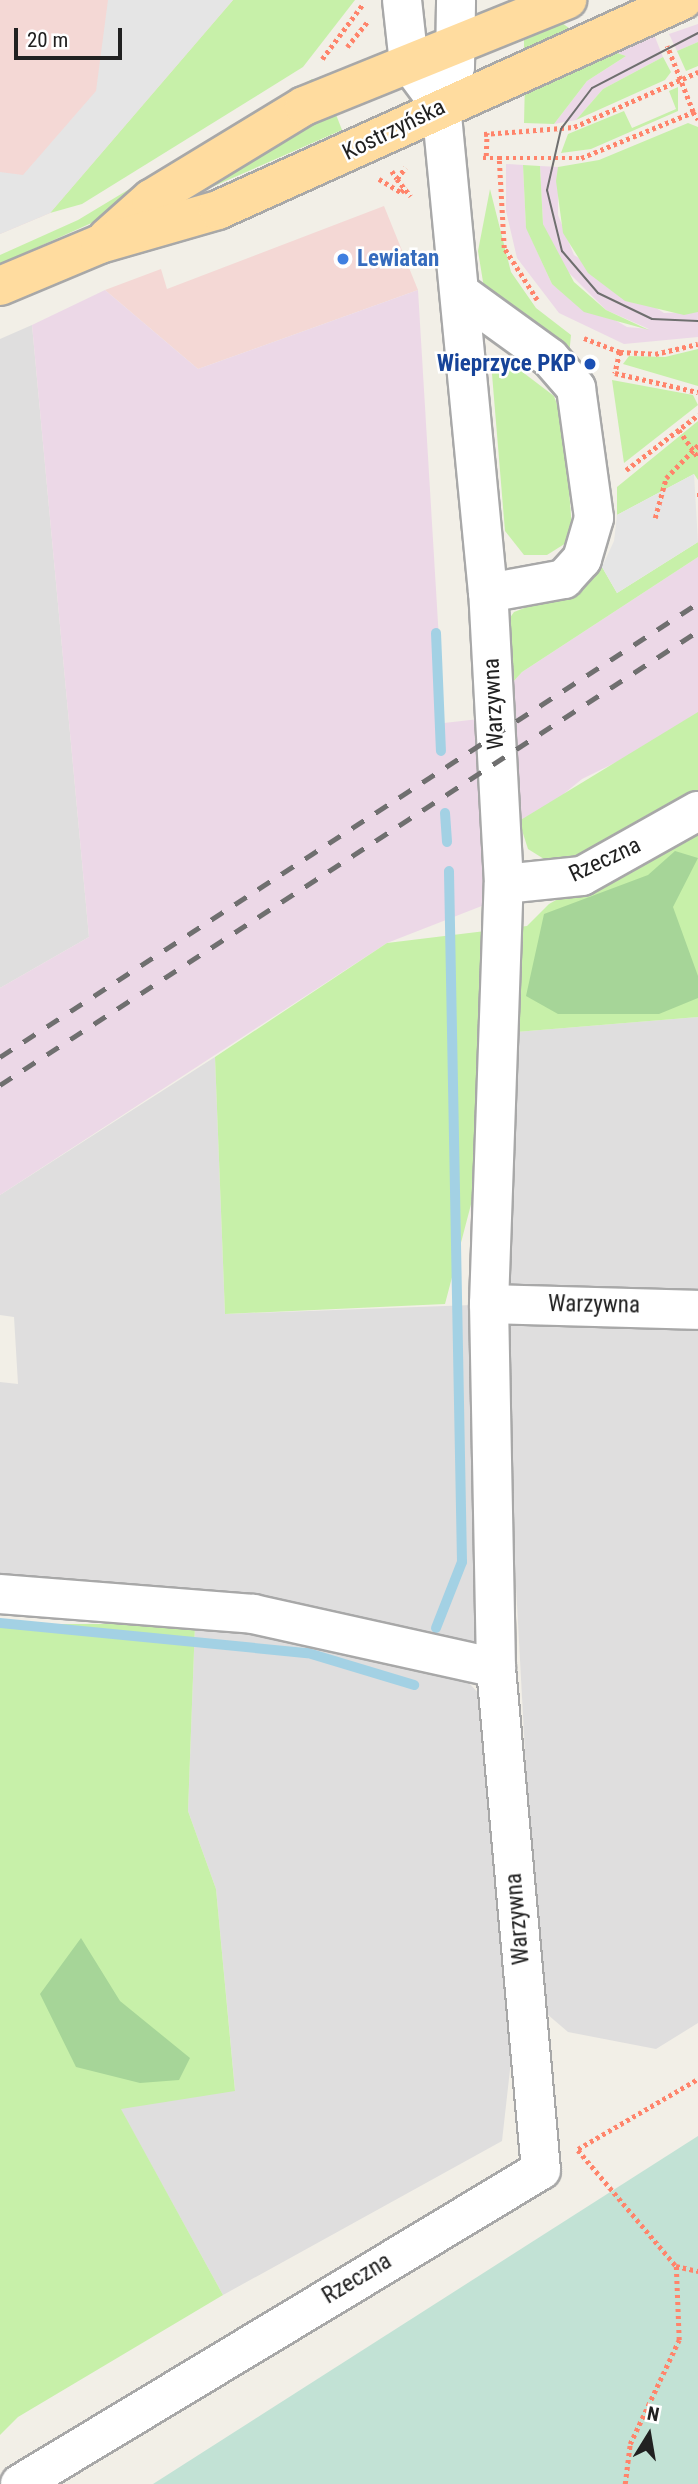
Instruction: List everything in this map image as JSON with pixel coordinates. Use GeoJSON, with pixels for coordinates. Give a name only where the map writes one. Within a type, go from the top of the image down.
{"type":"FeatureCollection","features":[{"type":"Feature","properties":{"kind":"main road","name":"Kostrzyńska"},"geometry":{"type":"LineString","coordinates":[[100,244],[151,199],[232,147],[304,106],[456,39],[567,0]]}},
{"type":"Feature","properties":{"kind":"main road","name":"Kostrzyńska"},"geometry":{"type":"LineString","coordinates":[[0,286],[100,244],[218,210],[441,106],[682,0]]}},
{"type":"Feature","properties":{"kind":"street"},"geometry":{"type":"LineString","coordinates":[[387,10],[420,85],[441,106],[456,67],[456,0]]}},
{"type":"Feature","properties":{"kind":"street","name":"Warzywna"},"geometry":{"type":"LineString","coordinates":[[441,106],[463,295],[488,593],[504,884],[489,1304],[496,1668],[541,2170]]}},
{"type":"Feature","properties":{"kind":"street"},"geometry":{"type":"LineString","coordinates":[[463,295],[550,358],[576,388],[594,518],[582,559],[564,579],[488,593]]}},
{"type":"Feature","properties":{"kind":"street","name":"Rzeczna"},"geometry":{"type":"LineString","coordinates":[[504,884],[582,876],[698,811]]}},
{"type":"Feature","properties":{"kind":"street","name":"Warzywna"},"geometry":{"type":"LineString","coordinates":[[489,1304],[698,1310]]}},
{"type":"Feature","properties":{"kind":"street"},"geometry":{"type":"LineString","coordinates":[[0,1594],[253,1614],[496,1668]]}},
{"type":"Feature","properties":{"kind":"street","name":"Rzeczna"},"geometry":{"type":"LineString","coordinates":[[20,2484],[541,2170]]}},
{"type":"Feature","properties":{"kind":"path"},"geometry":{"type":"LineString","coordinates":[[328,72],[320,54],[366,0]]}},
{"type":"Feature","properties":{"kind":"path"},"geometry":{"type":"LineString","coordinates":[[344,57],[348,42],[387,10]]}},
{"type":"Feature","properties":{"kind":"path"},"geometry":{"type":"LineString","coordinates":[[666,42],[698,119]]}},
{"type":"Feature","properties":{"kind":"path"},"geometry":{"type":"LineString","coordinates":[[478,137],[574,127],[698,72]]}},
{"type":"Feature","properties":{"kind":"path"},"geometry":{"type":"LineString","coordinates":[[544,309],[504,248],[499,158],[581,158],[693,112]]}},
{"type":"Feature","properties":{"kind":"path"},"geometry":{"type":"LineString","coordinates":[[374,170],[401,192],[412,182]]}},
{"type":"Feature","properties":{"kind":"path"},"geometry":{"type":"LineString","coordinates":[[572,332],[620,352],[655,354],[698,344]]}},
{"type":"Feature","properties":{"kind":"path"},"geometry":{"type":"LineString","coordinates":[[620,352],[615,373],[698,392]]}},
{"type":"Feature","properties":{"kind":"path"},"geometry":{"type":"LineString","coordinates":[[614,478],[698,415]]}},
{"type":"Feature","properties":{"kind":"path"},"geometry":{"type":"LineString","coordinates":[[679,430],[696,447],[698,457]]}},
{"type":"Feature","properties":{"kind":"path"},"geometry":{"type":"LineString","coordinates":[[655,519],[666,478],[696,447]]}},
{"type":"Feature","properties":{"kind":"path"},"geometry":{"type":"LineString","coordinates":[[541,2170],[698,2079]]}},
{"type":"Feature","properties":{"kind":"path"},"geometry":{"type":"LineString","coordinates":[[578,2149],[676,2266],[698,2272]]}},
{"type":"Feature","properties":{"kind":"path"},"geometry":{"type":"LineString","coordinates":[[625,2484],[631,2444],[679,2340],[676,2266]]}},
{"type":"Feature","properties":{"kind":"shaded area"},"geometry":{"type":"Polygon","coordinates":[[[0,0],[233,0],[50,213],[0,234],[0,0]]]}},
{"type":"Feature","properties":{"kind":"shaded area"},"geometry":{"type":"Polygon","coordinates":[[[108,0],[233,0],[50,213],[0,234],[0,172],[23,175],[96,91],[108,0]]]}},
{"type":"Feature","properties":{"kind":"shaded area"},"geometry":{"type":"Polygon","coordinates":[[[698,24],[698,42],[677,51],[669,34],[698,24]]]}},
{"type":"Feature","properties":{"kind":"shaded area"},"geometry":{"type":"Polygon","coordinates":[[[655,37],[663,57],[603,89],[576,120],[554,124],[587,81],[626,56],[614,52],[633,38],[655,37]]]}},
{"type":"Feature","properties":{"kind":"shaded area"},"geometry":{"type":"Polygon","coordinates":[[[506,164],[523,165],[526,227],[552,284],[627,327],[649,329],[606,310],[559,263],[543,224],[540,166],[558,167],[558,215],[574,255],[664,313],[698,312],[698,337],[624,344],[559,313],[517,258],[506,211],[506,164]]]}},
{"type":"Feature","properties":{"kind":"shaded area"},"geometry":{"type":"Polygon","coordinates":[[[384,206],[418,290],[198,369],[105,290],[161,269],[167,289],[384,206]]]}},
{"type":"Feature","properties":{"kind":"shaded area"},"geometry":{"type":"Polygon","coordinates":[[[105,290],[198,369],[418,290],[444,723],[479,719],[522,672],[698,557],[698,722],[582,779],[489,855],[492,902],[387,943],[0,1195],[0,988],[89,937],[32,325],[105,290]]]}},
{"type":"Feature","properties":{"kind":"shaded area"},"geometry":{"type":"Polygon","coordinates":[[[32,325],[89,937],[0,988],[0,339],[32,325]]]}},
{"type":"Feature","properties":{"kind":"shaded area"},"geometry":{"type":"Polygon","coordinates":[[[694,474],[698,542],[617,593],[602,567],[614,541],[617,515],[694,474]]]}},
{"type":"Feature","properties":{"kind":"shaded area"},"geometry":{"type":"Polygon","coordinates":[[[698,1017],[698,2023],[656,2049],[568,2032],[547,2014],[529,1826],[505,1383],[516,1032],[698,1017]]]}},
{"type":"Feature","properties":{"kind":"shaded area"},"geometry":{"type":"Polygon","coordinates":[[[215,1057],[225,1314],[472,1305],[477,1642],[451,1645],[0,1578],[0,1382],[18,1384],[14,1317],[0,1315],[0,1195],[215,1057]]]}},
{"type":"Feature","properties":{"kind":"shaded area"},"geometry":{"type":"Polygon","coordinates":[[[195,1624],[247,1628],[441,1670],[467,1681],[484,1699],[513,2043],[502,2141],[223,2295],[120,2108],[235,2090],[216,1889],[188,1811],[195,1624]]]}},
{"type":"Feature","properties":{"kind":"green space"},"geometry":{"type":"Polygon","coordinates":[[[233,0],[355,0],[303,67],[82,204],[50,213],[233,0]]]}},
{"type":"Feature","properties":{"kind":"green space"},"geometry":{"type":"Polygon","coordinates":[[[562,23],[573,31],[524,52],[524,40],[562,23]]]}},
{"type":"Feature","properties":{"kind":"green space"},"geometry":{"type":"Polygon","coordinates":[[[698,42],[698,66],[686,71],[677,51],[698,42]]]}},
{"type":"Feature","properties":{"kind":"green space"},"geometry":{"type":"Polygon","coordinates":[[[614,52],[626,56],[587,81],[554,124],[524,123],[525,80],[614,52]]]}},
{"type":"Feature","properties":{"kind":"green space"},"geometry":{"type":"Polygon","coordinates":[[[663,57],[671,72],[665,80],[576,120],[603,89],[663,57]]]}},
{"type":"Feature","properties":{"kind":"green space"},"geometry":{"type":"Polygon","coordinates":[[[312,79],[321,81],[96,221],[0,264],[0,255],[78,220],[312,79]]]}},
{"type":"Feature","properties":{"kind":"green space"},"geometry":{"type":"Polygon","coordinates":[[[678,87],[678,111],[591,149],[561,153],[568,134],[624,111],[632,128],[676,109],[669,91],[678,87]]]}},
{"type":"Feature","properties":{"kind":"green space"},"geometry":{"type":"Polygon","coordinates":[[[335,112],[342,130],[205,190],[292,133],[335,112]]]}},
{"type":"Feature","properties":{"kind":"green space"},"geometry":{"type":"Polygon","coordinates":[[[688,123],[698,127],[698,312],[684,315],[625,301],[588,273],[563,233],[556,181],[558,167],[599,160],[688,123]]]}},
{"type":"Feature","properties":{"kind":"green space"},"geometry":{"type":"Polygon","coordinates":[[[523,165],[540,166],[543,224],[574,282],[606,310],[649,330],[584,312],[552,284],[526,228],[523,165]]]}},
{"type":"Feature","properties":{"kind":"green space"},"geometry":{"type":"Polygon","coordinates":[[[490,189],[511,272],[536,308],[571,335],[569,356],[484,288],[478,251],[490,189]]]}},
{"type":"Feature","properties":{"kind":"green space"},"geometry":{"type":"Polygon","coordinates":[[[698,349],[698,386],[623,364],[629,356],[665,357],[698,349]]]}},
{"type":"Feature","properties":{"kind":"green space"},"geometry":{"type":"Polygon","coordinates":[[[504,358],[554,396],[564,424],[572,529],[566,543],[547,555],[524,555],[505,531],[492,374],[494,362],[504,358]]]}},
{"type":"Feature","properties":{"kind":"green space"},"geometry":{"type":"Polygon","coordinates":[[[612,380],[693,395],[698,405],[624,463],[612,380]]]}},
{"type":"Feature","properties":{"kind":"green space"},"geometry":{"type":"Polygon","coordinates":[[[698,421],[698,480],[694,474],[617,515],[617,487],[698,421]]]}},
{"type":"Feature","properties":{"kind":"green space"},"geometry":{"type":"Polygon","coordinates":[[[698,542],[698,557],[522,672],[503,693],[502,629],[514,612],[586,584],[602,567],[617,593],[698,542]]]}},
{"type":"Feature","properties":{"kind":"green space"},"geometry":{"type":"Polygon","coordinates":[[[698,712],[698,796],[592,861],[552,864],[528,849],[519,821],[698,712]]]}},
{"type":"Feature","properties":{"kind":"green space"},"geometry":{"type":"Polygon","coordinates":[[[698,821],[698,1017],[516,1032],[445,1304],[225,1314],[215,1057],[387,943],[527,926],[549,904],[698,821]]]}},
{"type":"Feature","properties":{"kind":"green space"},"geometry":{"type":"Polygon","coordinates":[[[675,851],[698,858],[673,907],[698,976],[698,998],[659,1014],[558,1014],[526,996],[544,914],[648,875],[675,851]]]}},
{"type":"Feature","properties":{"kind":"green space"},"geometry":{"type":"Polygon","coordinates":[[[0,1624],[195,1624],[188,1811],[216,1889],[235,2091],[121,2109],[223,2295],[18,2417],[0,2435],[0,1624]]]}},
{"type":"Feature","properties":{"kind":"green space"},"geometry":{"type":"Polygon","coordinates":[[[81,1938],[120,2001],[190,2058],[179,2080],[140,2083],[76,2067],[40,1994],[81,1938]]]}},
{"type":"Feature","properties":{"kind":"green space"},"geometry":{"type":"Polygon","coordinates":[[[698,2136],[698,2484],[153,2484],[698,2136]]]}},
{"type":"Feature","properties":{"kind":"waterway"},"geometry":{"type":"LineString","coordinates":[[436,633],[441,751]]}},
{"type":"Feature","properties":{"kind":"waterway"},"geometry":{"type":"LineString","coordinates":[[445,813],[447,842]]}},
{"type":"Feature","properties":{"kind":"waterway"},"geometry":{"type":"LineString","coordinates":[[436,1628],[462,1562],[449,871]]}},
{"type":"Feature","properties":{"kind":"waterway"},"geometry":{"type":"LineString","coordinates":[[0,1623],[308,1653],[414,1685]]}},
{"type":"Feature","properties":{"kind":"tram line"},"geometry":{"type":"LineString","coordinates":[[698,33],[592,88],[561,129],[547,190],[562,251],[598,293],[652,319],[698,321]]}},
{"type":"Feature","properties":{"kind":"railway"},"geometry":{"type":"LineString","coordinates":[[0,1057],[698,603]]}},
{"type":"Feature","properties":{"kind":"railway"},"geometry":{"type":"LineString","coordinates":[[0,1085],[698,631]]}},
{"type":"Feature","properties":{"kind":"place","name":"Lewiatan"},"geometry":{"type":"Point","coordinates":[343,259]}},
{"type":"Feature","properties":{"kind":"place","name":"Wieprzyce PKP"},"geometry":{"type":"Point","coordinates":[590,364]}}]}
